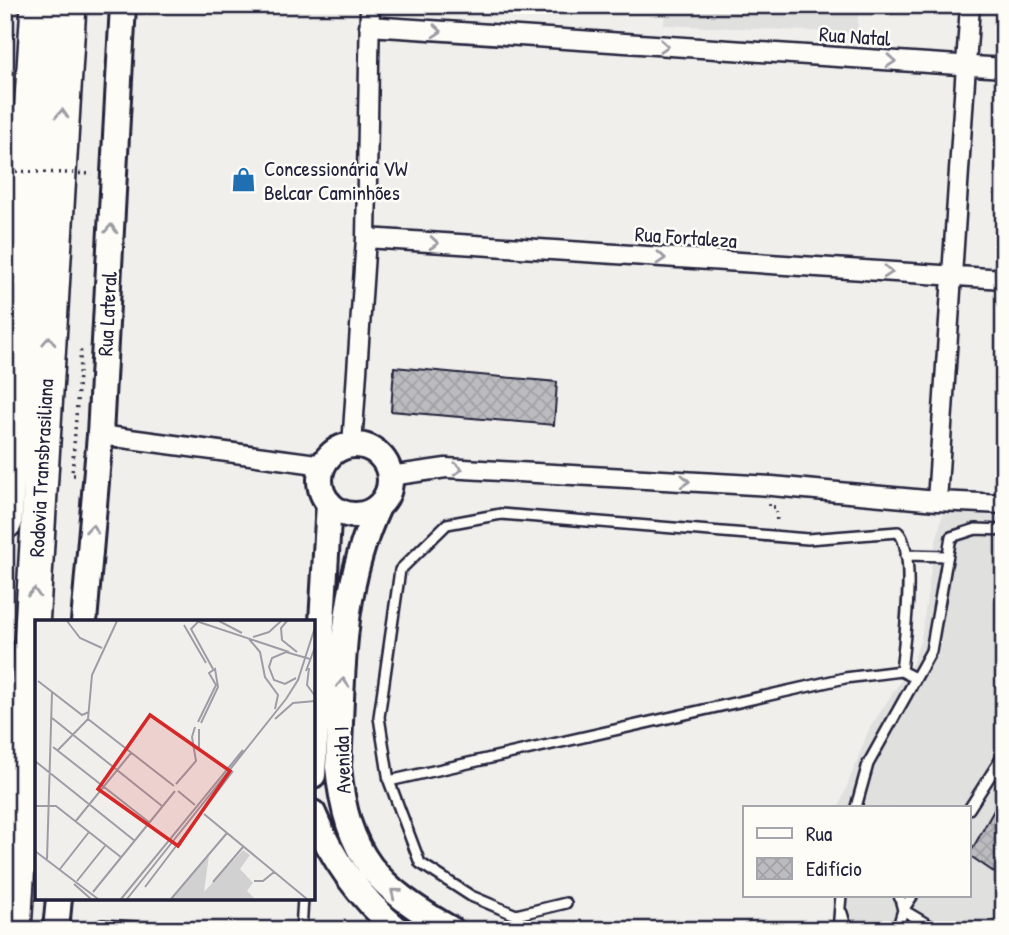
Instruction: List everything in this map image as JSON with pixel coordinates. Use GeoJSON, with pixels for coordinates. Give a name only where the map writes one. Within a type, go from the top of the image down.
{"type":"FeatureCollection","features":[{"type":"Feature","properties":{"kind":"highway","name":"Rodovia Transbrasiliana"},"geometry":{"type":"LineString","coordinates":[[5,522],[38,5]]}},
{"type":"Feature","properties":{"kind":"highway","name":"Rodovia Transbrasiliana"},"geometry":{"type":"LineString","coordinates":[[14,930],[69,5]]}},
{"type":"Feature","properties":{"kind":"street","name":"Rua Lateral"},"geometry":{"type":"LineString","coordinates":[[84,620],[100,435],[123,5]]}},
{"type":"Feature","properties":{"kind":"street"},"geometry":{"type":"LineString","coordinates":[[352,446],[366,238],[370,5]]}},
{"type":"Feature","properties":{"kind":"street"},"geometry":{"type":"LineString","coordinates":[[937,501],[970,5]]}},
{"type":"Feature","properties":{"kind":"street","name":"Rua Natal"},"geometry":{"type":"LineString","coordinates":[[369,26],[1004,68]]}},
{"type":"Feature","properties":{"kind":"street","name":"Rua Fortaleza"},"geometry":{"type":"LineString","coordinates":[[366,238],[1004,279]]}},
{"type":"Feature","properties":{"kind":"street"},"geometry":{"type":"LineString","coordinates":[[100,435],[324,465]]}},
{"type":"Feature","properties":{"kind":"street"},"geometry":{"type":"LineString","coordinates":[[352,446],[361,446],[378,454],[390,476],[385,498],[369,513],[348,515],[329,503],[320,488],[319,478],[324,465],[335,452],[352,446]]}},
{"type":"Feature","properties":{"kind":"street"},"geometry":{"type":"LineString","coordinates":[[390,476],[446,468],[772,486],[937,501],[1004,504]]}},
{"type":"Feature","properties":{"kind":"street","name":"Avenida I"},"geometry":{"type":"LineString","coordinates":[[315,741],[329,503]]}},
{"type":"Feature","properties":{"kind":"street","name":"Avenida I"},"geometry":{"type":"LineString","coordinates":[[378,507],[363,539],[347,607],[338,767],[340,790],[348,824],[361,855],[384,884],[411,906],[452,930]]}},
{"type":"Feature","properties":{"kind":"street","name":"Avenida I"},"geometry":{"type":"LineString","coordinates":[[315,818],[343,873],[371,908],[398,930]]}},
{"type":"Feature","properties":{"kind":"street"},"geometry":{"type":"LineString","coordinates":[[56,930],[59,900]]}},
{"type":"Feature","properties":{"kind":"lane"},"geometry":{"type":"LineString","coordinates":[[566,903],[516,915],[471,896],[420,863],[389,781],[379,717],[400,570],[447,524],[500,514],[808,539],[898,532],[903,537],[906,555],[907,597],[901,671]]}},
{"type":"Feature","properties":{"kind":"lane"},"geometry":{"type":"LineString","coordinates":[[856,806],[868,764],[931,651],[951,537],[976,529],[1004,530]]}},
{"type":"Feature","properties":{"kind":"lane"},"geometry":{"type":"LineString","coordinates":[[906,555],[947,556]]}},
{"type":"Feature","properties":{"kind":"lane"},"geometry":{"type":"LineString","coordinates":[[389,781],[845,678],[901,671],[915,678]]}},
{"type":"Feature","properties":{"kind":"lane"},"geometry":{"type":"LineString","coordinates":[[970,807],[1004,754]]}},
{"type":"Feature","properties":{"kind":"lane"},"geometry":{"type":"LineString","coordinates":[[838,930],[841,897]]}},
{"type":"Feature","properties":{"kind":"lane"},"geometry":{"type":"LineString","coordinates":[[900,897],[903,909],[937,930]]}},
{"type":"Feature","properties":{"kind":"lane"},"geometry":{"type":"LineString","coordinates":[[897,930],[903,909],[912,897]]}},
{"type":"Feature","properties":{"kind":"lane"},"geometry":{"type":"LineString","coordinates":[[301,930],[303,900]]}},
{"type":"Feature","properties":{"kind":"lane"},"geometry":{"type":"LineString","coordinates":[[840,908],[847,930]]}},
{"type":"Feature","properties":{"kind":"lane"},"geometry":{"type":"LineString","coordinates":[[516,915],[522,930]]}},
{"type":"Feature","properties":{"kind":"lane"},"geometry":{"type":"LineString","coordinates":[[102,925],[184,930]]}},
{"type":"Feature","properties":{"kind":"path"},"geometry":{"type":"LineString","coordinates":[[9,170],[93,174]]}},
{"type":"Feature","properties":{"kind":"shaded area"},"geometry":{"type":"Polygon","coordinates":[[[665,5],[859,5],[857,33],[664,25],[665,5]]]}},
{"type":"Feature","properties":{"kind":"shaded area"},"geometry":{"type":"Polygon","coordinates":[[[943,512],[1004,517],[1004,930],[832,930],[832,897],[970,897],[970,806],[839,806],[869,729],[912,664],[921,639],[933,555],[943,512]]]}},
{"type":"Feature","properties":{"kind":"building"},"geometry":{"type":"Polygon","coordinates":[[[394,367],[557,382],[554,425],[391,411],[394,367]]]}},
{"type":"Feature","properties":{"kind":"building"},"geometry":{"type":"Polygon","coordinates":[[[1004,792],[1004,879],[970,853],[1004,792]]]}},
{"type":"Feature","properties":{"kind":"place","name":"Concessionária VW Belcar Caminhões"},"geometry":{"type":"Point","coordinates":[244,180]}}]}
